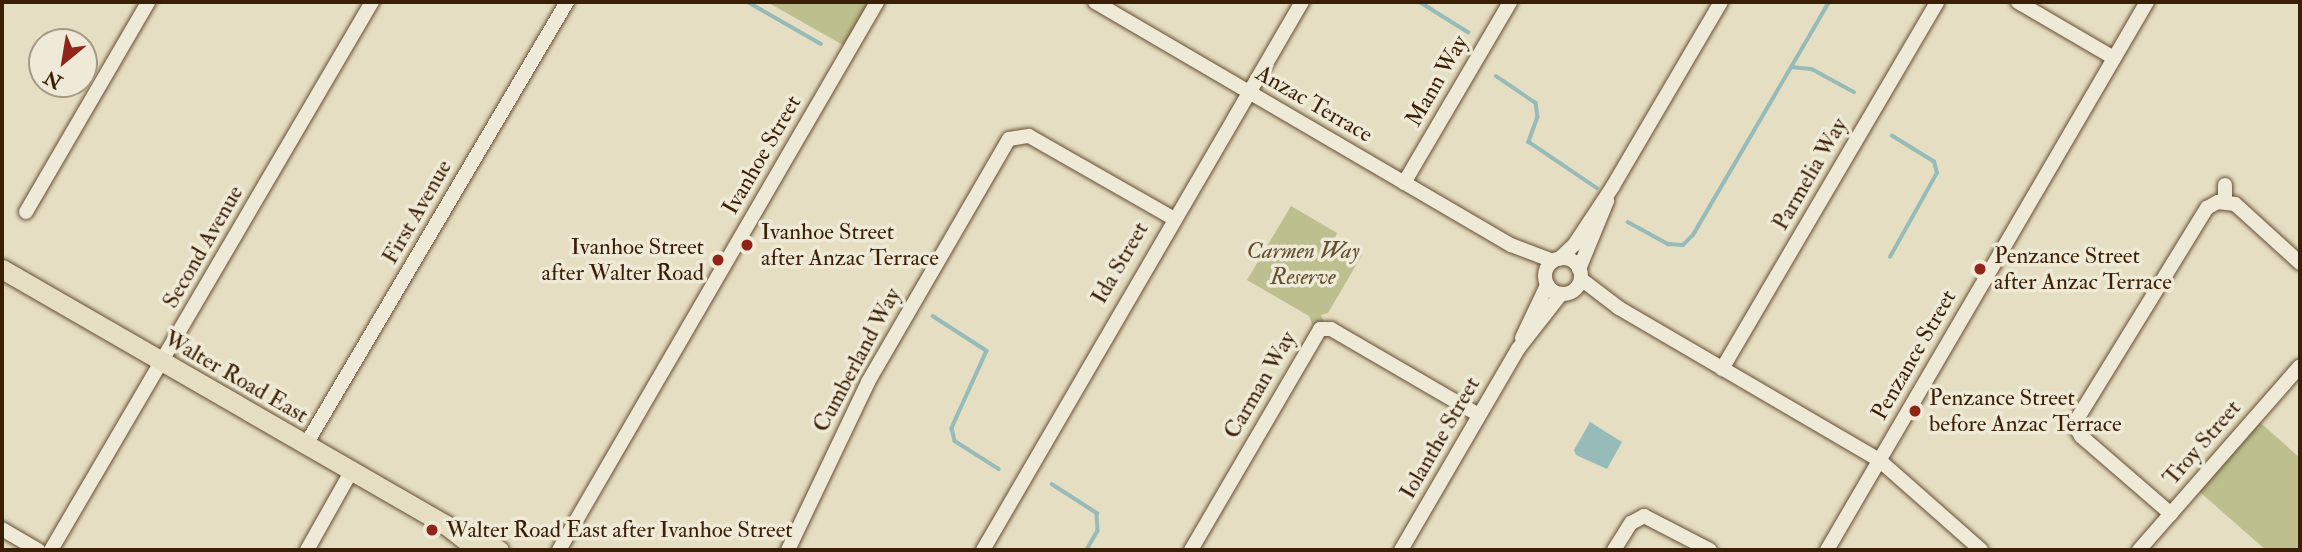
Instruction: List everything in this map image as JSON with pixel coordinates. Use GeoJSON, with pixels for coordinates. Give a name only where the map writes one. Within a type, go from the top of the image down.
{"type":"FeatureCollection","features":[{"type":"Feature","properties":{"kind":"main road","name":"Walter Road East"},"geometry":{"type":"LineString","coordinates":[[2,269],[305,446],[446,525],[499,550]]}},
{"type":"Feature","properties":{"kind":"main road","name":"Walter Road East"},"geometry":{"type":"LineString","coordinates":[[446,525],[478,550]]}},
{"type":"Feature","properties":{"kind":"street"},"geometry":{"type":"LineString","coordinates":[[26,212],[148,2]]}},
{"type":"Feature","properties":{"kind":"street","name":"Second Avenue"},"geometry":{"type":"LineString","coordinates":[[51,550],[372,2]]}},
{"type":"Feature","properties":{"kind":"street","name":"First Avenue"},"geometry":{"type":"LineString","coordinates":[[305,446],[567,2]]}},
{"type":"Feature","properties":{"kind":"street","name":"Ivanhoe Street"},"geometry":{"type":"LineString","coordinates":[[559,550],[877,2]]}},
{"type":"Feature","properties":{"kind":"street","name":"Anzac Terrace"},"geometry":{"type":"LineString","coordinates":[[1095,2],[1511,245],[1556,260],[1569,259],[1574,283],[1546,281],[1511,245]]}},
{"type":"Feature","properties":{"kind":"street","name":"Ida Street"},"geometry":{"type":"LineString","coordinates":[[983,550],[1172,218],[1302,2]]}},
{"type":"Feature","properties":{"kind":"street","name":"Mann Way"},"geometry":{"type":"LineString","coordinates":[[1404,183],[1510,2]]}},
{"type":"Feature","properties":{"kind":"street","name":"Iolanthe Street"},"geometry":{"type":"LineString","coordinates":[[1401,550],[1518,349],[1556,260],[1574,245],[1613,187],[1721,2]]}},
{"type":"Feature","properties":{"kind":"street","name":"Parmelia Way"},"geometry":{"type":"LineString","coordinates":[[1722,369],[1937,2]]}},
{"type":"Feature","properties":{"kind":"street"},"geometry":{"type":"LineString","coordinates":[[2018,2],[2114,58]]}},
{"type":"Feature","properties":{"kind":"street","name":"Penzance Street"},"geometry":{"type":"LineString","coordinates":[[1826,550],[2147,2]]}},
{"type":"Feature","properties":{"kind":"street","name":"Cumberland Way"},"geometry":{"type":"LineString","coordinates":[[788,550],[867,382],[1009,139],[1029,136],[1172,218]]}},
{"type":"Feature","properties":{"kind":"street"},"geometry":{"type":"LineString","coordinates":[[2225,185],[2225,202]]}},
{"type":"Feature","properties":{"kind":"street","name":"Iolanthe Street"},"geometry":{"type":"LineString","coordinates":[[1518,349],[1574,283],[1613,187]]}},
{"type":"Feature","properties":{"kind":"street"},"geometry":{"type":"LineString","coordinates":[[2171,514],[2081,436],[2074,424],[2207,208],[2225,202],[2235,204],[2300,263]]}},
{"type":"Feature","properties":{"kind":"street"},"geometry":{"type":"LineString","coordinates":[[1574,283],[1879,460],[1981,550]]}},
{"type":"Feature","properties":{"kind":"street","name":"Carman Way"},"geometry":{"type":"LineString","coordinates":[[1191,550],[1320,329],[1331,329],[1479,415]]}},
{"type":"Feature","properties":{"kind":"street","name":"Troy Street"},"geometry":{"type":"LineString","coordinates":[[2139,550],[2300,366]]}},
{"type":"Feature","properties":{"kind":"street"},"geometry":{"type":"LineString","coordinates":[[307,550],[351,472]]}},
{"type":"Feature","properties":{"kind":"street"},"geometry":{"type":"LineString","coordinates":[[1614,550],[1631,523],[1644,516],[1710,550]]}},
{"type":"Feature","properties":{"kind":"street"},"geometry":{"type":"LineString","coordinates":[[2,529],[38,550]]}},
{"type":"Feature","properties":{"kind":"green space"},"geometry":{"type":"Polygon","coordinates":[[[767,2],[877,2],[850,49],[767,2]]]}},
{"type":"Feature","properties":{"kind":"green space","name":"Carmen Way Reserve"},"geometry":{"type":"Polygon","coordinates":[[[1291,206],[1337,233],[1335,238],[1362,255],[1328,313],[1321,315],[1326,328],[1316,333],[1309,316],[1247,280],[1291,206]]]}},
{"type":"Feature","properties":{"kind":"green space"},"geometry":{"type":"Polygon","coordinates":[[[2255,418],[2300,458],[2300,550],[2266,550],[2194,487],[2255,418]]]}},
{"type":"Feature","properties":{"kind":"water"},"geometry":{"type":"Polygon","coordinates":[[[1590,422],[1622,442],[1607,469],[1576,455],[1574,450],[1590,422]]]}},
{"type":"Feature","properties":{"kind":"waterway"},"geometry":{"type":"LineString","coordinates":[[748,2],[821,44]]}},
{"type":"Feature","properties":{"kind":"waterway"},"geometry":{"type":"LineString","coordinates":[[1420,2],[1468,32]]}},
{"type":"Feature","properties":{"kind":"waterway"},"geometry":{"type":"LineString","coordinates":[[1628,222],[1668,244],[1683,245],[1693,235],[1829,2]]}},
{"type":"Feature","properties":{"kind":"waterway"},"geometry":{"type":"LineString","coordinates":[[1792,67],[1812,69],[1854,92]]}},
{"type":"Feature","properties":{"kind":"waterway"},"geometry":{"type":"LineString","coordinates":[[1496,76],[1536,103],[1538,117],[1529,142],[1597,188]]}},
{"type":"Feature","properties":{"kind":"waterway"},"geometry":{"type":"LineString","coordinates":[[1890,257],[1937,173],[1934,162],[1892,136]]}},
{"type":"Feature","properties":{"kind":"waterway"},"geometry":{"type":"LineString","coordinates":[[933,316],[987,351],[952,428],[955,441],[999,469]]}},
{"type":"Feature","properties":{"kind":"waterway"},"geometry":{"type":"LineString","coordinates":[[1052,484],[1097,513],[1098,531],[1087,550]]}},
{"type":"Feature","properties":{"kind":"place","name":"Ivanhoe Street after Anzac Terrace"},"geometry":{"type":"Point","coordinates":[747,245]}},
{"type":"Feature","properties":{"kind":"place","name":"Ivanhoe Street after Walter Road"},"geometry":{"type":"Point","coordinates":[718,260]}},
{"type":"Feature","properties":{"kind":"place","name":"Penzance Street after Anzac Terrace"},"geometry":{"type":"Point","coordinates":[1980,269]}},
{"type":"Feature","properties":{"kind":"place","name":"Penzance Street before Anzac Terrace"},"geometry":{"type":"Point","coordinates":[1915,411]}},
{"type":"Feature","properties":{"kind":"place","name":"Walter Road East after Ivanhoe Street"},"geometry":{"type":"Point","coordinates":[432,530]}}]}
